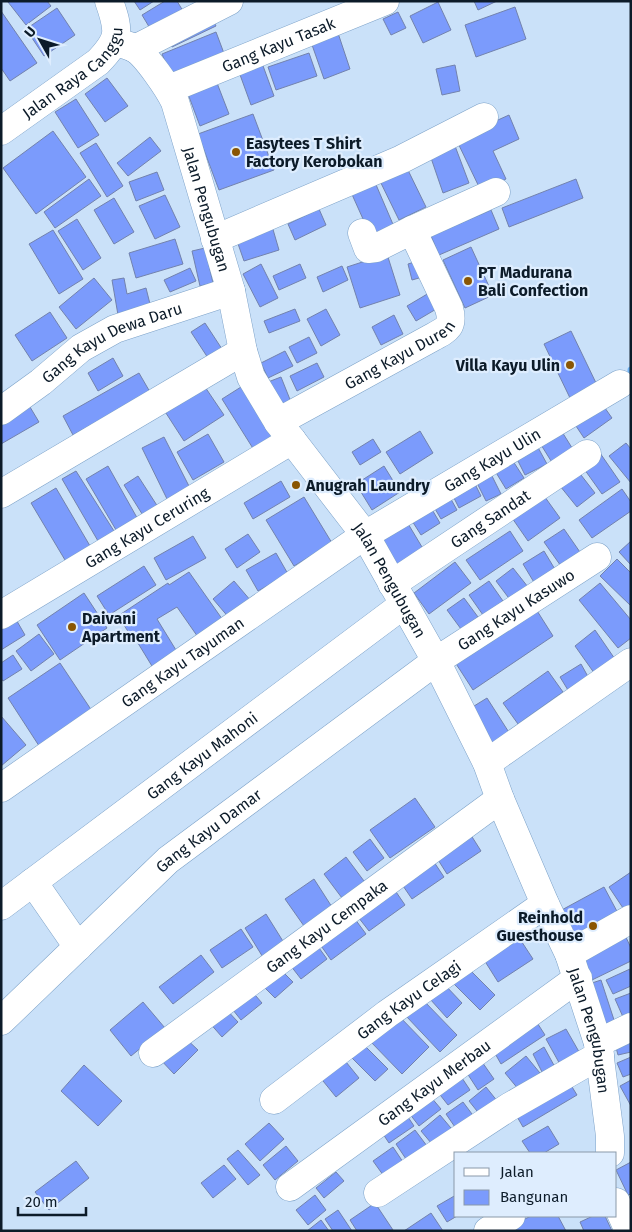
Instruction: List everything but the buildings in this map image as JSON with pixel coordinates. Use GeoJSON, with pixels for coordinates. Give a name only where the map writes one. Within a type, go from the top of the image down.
{"type":"FeatureCollection","features":[{"type":"Feature","properties":{"kind":"street","name":"Jalan Raya Canggu"},"geometry":{"type":"LineString","coordinates":[[1,131],[125,45],[117,30],[109,1]]}},
{"type":"Feature","properties":{"kind":"street"},"geometry":{"type":"LineString","coordinates":[[125,45],[229,1]]}},
{"type":"Feature","properties":{"kind":"street","name":"Gang Kayu Tasak"},"geometry":{"type":"LineString","coordinates":[[169,89],[386,1]]}},
{"type":"Feature","properties":{"kind":"street","name":"Jalan Pengubugan"},"geometry":{"type":"LineString","coordinates":[[125,45],[162,78],[175,102],[232,291],[243,351],[251,377],[285,431],[365,535],[436,661],[487,763],[544,904],[574,966],[599,1049],[613,1144]]}},
{"type":"Feature","properties":{"kind":"street"},"geometry":{"type":"LineString","coordinates":[[215,239],[402,159],[484,117]]}},
{"type":"Feature","properties":{"kind":"street"},"geometry":{"type":"LineString","coordinates":[[362,234],[368,249],[376,248],[496,192]]}},
{"type":"Feature","properties":{"kind":"street","name":"Gang Kayu Duren"},"geometry":{"type":"LineString","coordinates":[[285,431],[450,326],[452,318],[449,308],[412,230]]}},
{"type":"Feature","properties":{"kind":"street","name":"Gang Kayu Dewa Daru"},"geometry":{"type":"LineString","coordinates":[[1,411],[41,382],[81,348],[115,328],[232,291]]}},
{"type":"Feature","properties":{"kind":"street"},"geometry":{"type":"LineString","coordinates":[[1,494],[243,351]]}},
{"type":"Feature","properties":{"kind":"street","name":"Gang Kayu Ulin"},"geometry":{"type":"LineString","coordinates":[[365,535],[620,384]]}},
{"type":"Feature","properties":{"kind":"street","name":"Gang Kayu Ceruring"},"geometry":{"type":"LineString","coordinates":[[1,615],[285,431]]}},
{"type":"Feature","properties":{"kind":"street","name":"Gang Sandat"},"geometry":{"type":"LineString","coordinates":[[398,594],[587,454]]}},
{"type":"Feature","properties":{"kind":"street","name":"Gang Kayu Tayuman"},"geometry":{"type":"LineString","coordinates":[[1,788],[365,535]]}},
{"type":"Feature","properties":{"kind":"street","name":"Gang Kayu Kasuwo"},"geometry":{"type":"LineString","coordinates":[[436,661],[597,557]]}},
{"type":"Feature","properties":{"kind":"street","name":"Gang Kayu Mahoni"},"geometry":{"type":"LineString","coordinates":[[1,906],[398,594]]}},
{"type":"Feature","properties":{"kind":"street","name":"Gang Kayu Damar"},"geometry":{"type":"LineString","coordinates":[[1,1021],[168,860],[436,661]]}},
{"type":"Feature","properties":{"kind":"street"},"geometry":{"type":"LineString","coordinates":[[487,763],[631,662]]}},
{"type":"Feature","properties":{"kind":"street","name":"Gang Kayu Cempaka"},"geometry":{"type":"LineString","coordinates":[[154,1053],[500,799]]}},
{"type":"Feature","properties":{"kind":"street"},"geometry":{"type":"LineString","coordinates":[[33,882],[78,947]]}},
{"type":"Feature","properties":{"kind":"street","name":"Gang Kayu Celagi"},"geometry":{"type":"LineString","coordinates":[[274,1100],[387,1014],[544,904]]}},
{"type":"Feature","properties":{"kind":"street","name":"Gang Kayu Merbau"},"geometry":{"type":"LineString","coordinates":[[290,1187],[574,966],[631,919]]}},
{"type":"Feature","properties":{"kind":"street"},"geometry":{"type":"LineString","coordinates":[[378,1193],[631,1027]]}},
{"type":"Feature","properties":{"kind":"street"},"geometry":{"type":"LineString","coordinates":[[617,1204],[630,1231]]}},
{"type":"Feature","properties":{"kind":"street"},"geometry":{"type":"LineString","coordinates":[[488,1231],[509,1217]]}},
{"type":"Feature","properties":{"kind":"waterway"},"geometry":{"type":"LineString","coordinates":[[631,370],[631,380]]}},
{"type":"Feature","properties":{"kind":"place","name":"Easytees T Shirt Factory Kerobokan"},"geometry":{"type":"Point","coordinates":[236,152]}},
{"type":"Feature","properties":{"kind":"place","name":"PT Madurana Bali Confection"},"geometry":{"type":"Point","coordinates":[468,281]}},
{"type":"Feature","properties":{"kind":"place","name":"Villa Kayu Ulin"},"geometry":{"type":"Point","coordinates":[570,365]}},
{"type":"Feature","properties":{"kind":"place","name":"Anugrah Laundry"},"geometry":{"type":"Point","coordinates":[296,485]}},
{"type":"Feature","properties":{"kind":"place","name":"Daivani Apartment"},"geometry":{"type":"Point","coordinates":[72,627]}},
{"type":"Feature","properties":{"kind":"place","name":"Reinhold Guesthouse"},"geometry":{"type":"Point","coordinates":[593,926]}}]}
